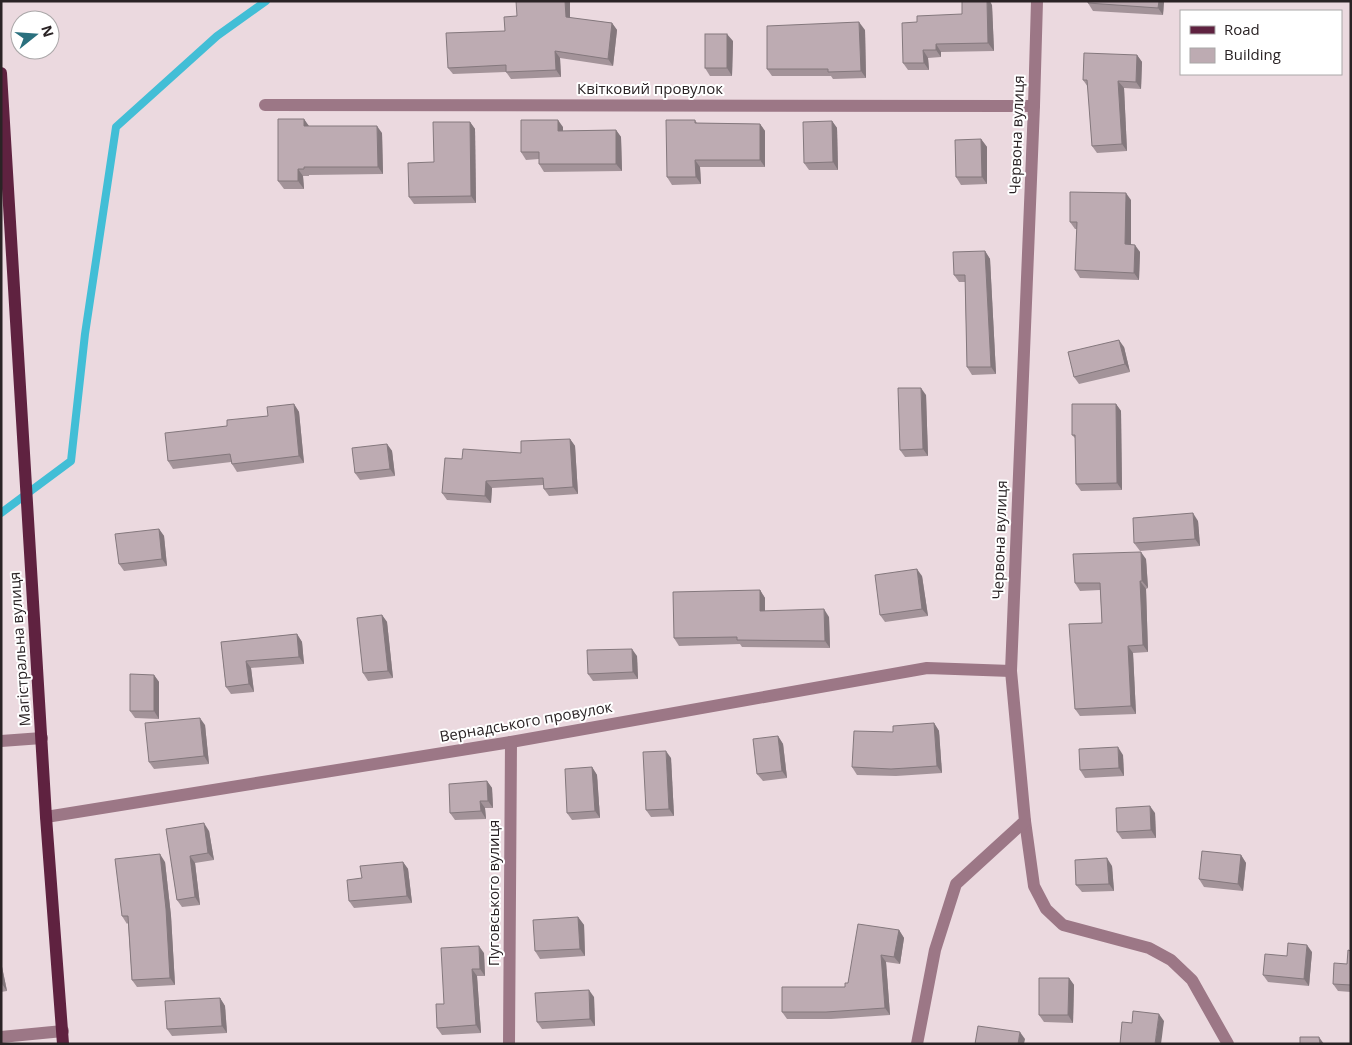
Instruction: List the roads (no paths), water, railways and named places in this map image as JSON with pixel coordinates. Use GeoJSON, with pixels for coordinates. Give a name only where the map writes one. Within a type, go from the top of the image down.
{"type":"FeatureCollection","features":[{"type":"Feature","properties":{"kind":"main road","name":"Магістральна вулиця"},"geometry":{"type":"LineString","coordinates":[[1,73],[46,817],[63,1038]]}},
{"type":"Feature","properties":{"kind":"street","name":"Червона вулиця"},"geometry":{"type":"LineString","coordinates":[[1026,821],[1011,671],[1037,1]]}},
{"type":"Feature","properties":{"kind":"street","name":"Квітковий провулок"},"geometry":{"type":"LineString","coordinates":[[265,105],[1034,106]]}},
{"type":"Feature","properties":{"kind":"street","name":"Вернадського провулок"},"geometry":{"type":"LineString","coordinates":[[46,817],[511,742],[927,668],[1011,671]]}},
{"type":"Feature","properties":{"kind":"street"},"geometry":{"type":"LineString","coordinates":[[1,741],[42,738]]}},
{"type":"Feature","properties":{"kind":"street","name":"Пуговського вулиця"},"geometry":{"type":"LineString","coordinates":[[509,1044],[511,742]]}},
{"type":"Feature","properties":{"kind":"street"},"geometry":{"type":"LineString","coordinates":[[917,1044],[935,950],[956,884],[1026,821]]}},
{"type":"Feature","properties":{"kind":"street"},"geometry":{"type":"LineString","coordinates":[[1026,821],[1034,886],[1046,909],[1063,925],[1149,948],[1171,960],[1192,980],[1228,1044]]}},
{"type":"Feature","properties":{"kind":"street"},"geometry":{"type":"LineString","coordinates":[[1,1037],[63,1038]]}},
{"type":"Feature","properties":{"kind":"waterway"},"geometry":{"type":"LineString","coordinates":[[1,513],[71,461],[85,334],[116,127],[217,36],[266,1]]}}]}
